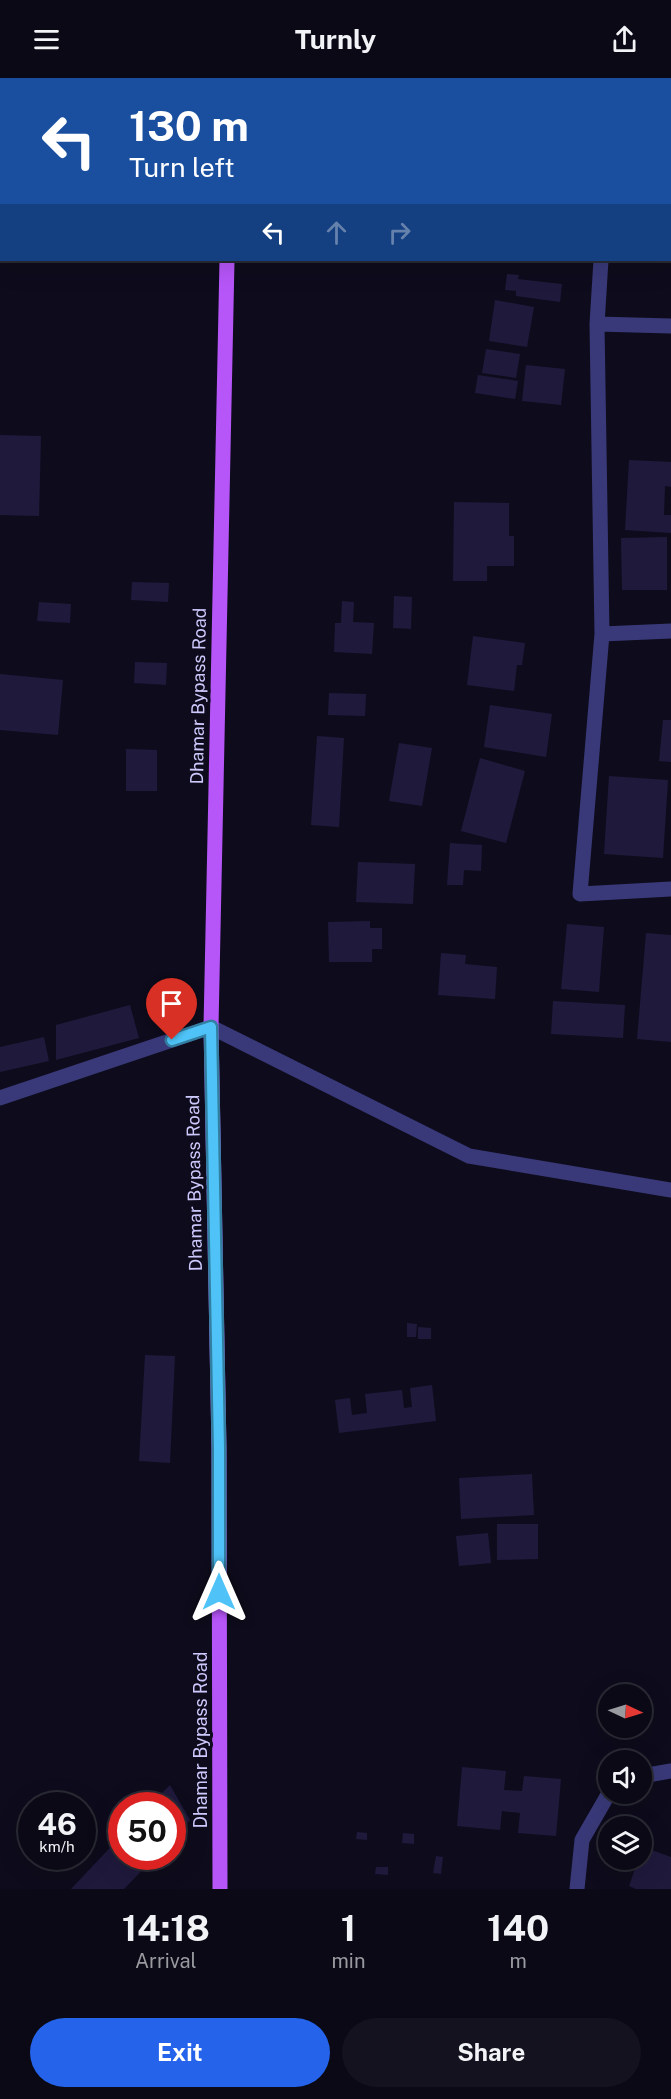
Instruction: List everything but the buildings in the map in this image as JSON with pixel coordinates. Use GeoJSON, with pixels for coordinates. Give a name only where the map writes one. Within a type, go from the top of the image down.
{"type":"FeatureCollection","features":[{"type":"Feature","properties":{"kind":"main road","name":"Dhamar Bypass Road"},"geometry":{"type":"LineString","coordinates":[[220,1889],[219,1448],[211,1027],[227,261]]}},
{"type":"Feature","properties":{"kind":"street"},"geometry":{"type":"LineString","coordinates":[[601,261],[597,324],[602,634],[580,894],[671,889]]}},
{"type":"Feature","properties":{"kind":"street"},"geometry":{"type":"LineString","coordinates":[[597,324],[671,326]]}},
{"type":"Feature","properties":{"kind":"street"},"geometry":{"type":"LineString","coordinates":[[602,634],[671,631]]}},
{"type":"Feature","properties":{"kind":"street"},"geometry":{"type":"LineString","coordinates":[[0,1098],[211,1027],[469,1156],[671,1190]]}},
{"type":"Feature","properties":{"kind":"street"},"geometry":{"type":"LineString","coordinates":[[652,1774],[671,1771]]}},
{"type":"Feature","properties":{"kind":"street"},"geometry":{"type":"LineString","coordinates":[[577,1889],[582,1840],[602,1804]]}},
{"type":"Feature","properties":{"kind":"route"},"geometry":{"type":"LineString","coordinates":[[172,1040],[211,1027],[219,1448],[219,1592]]}}]}
